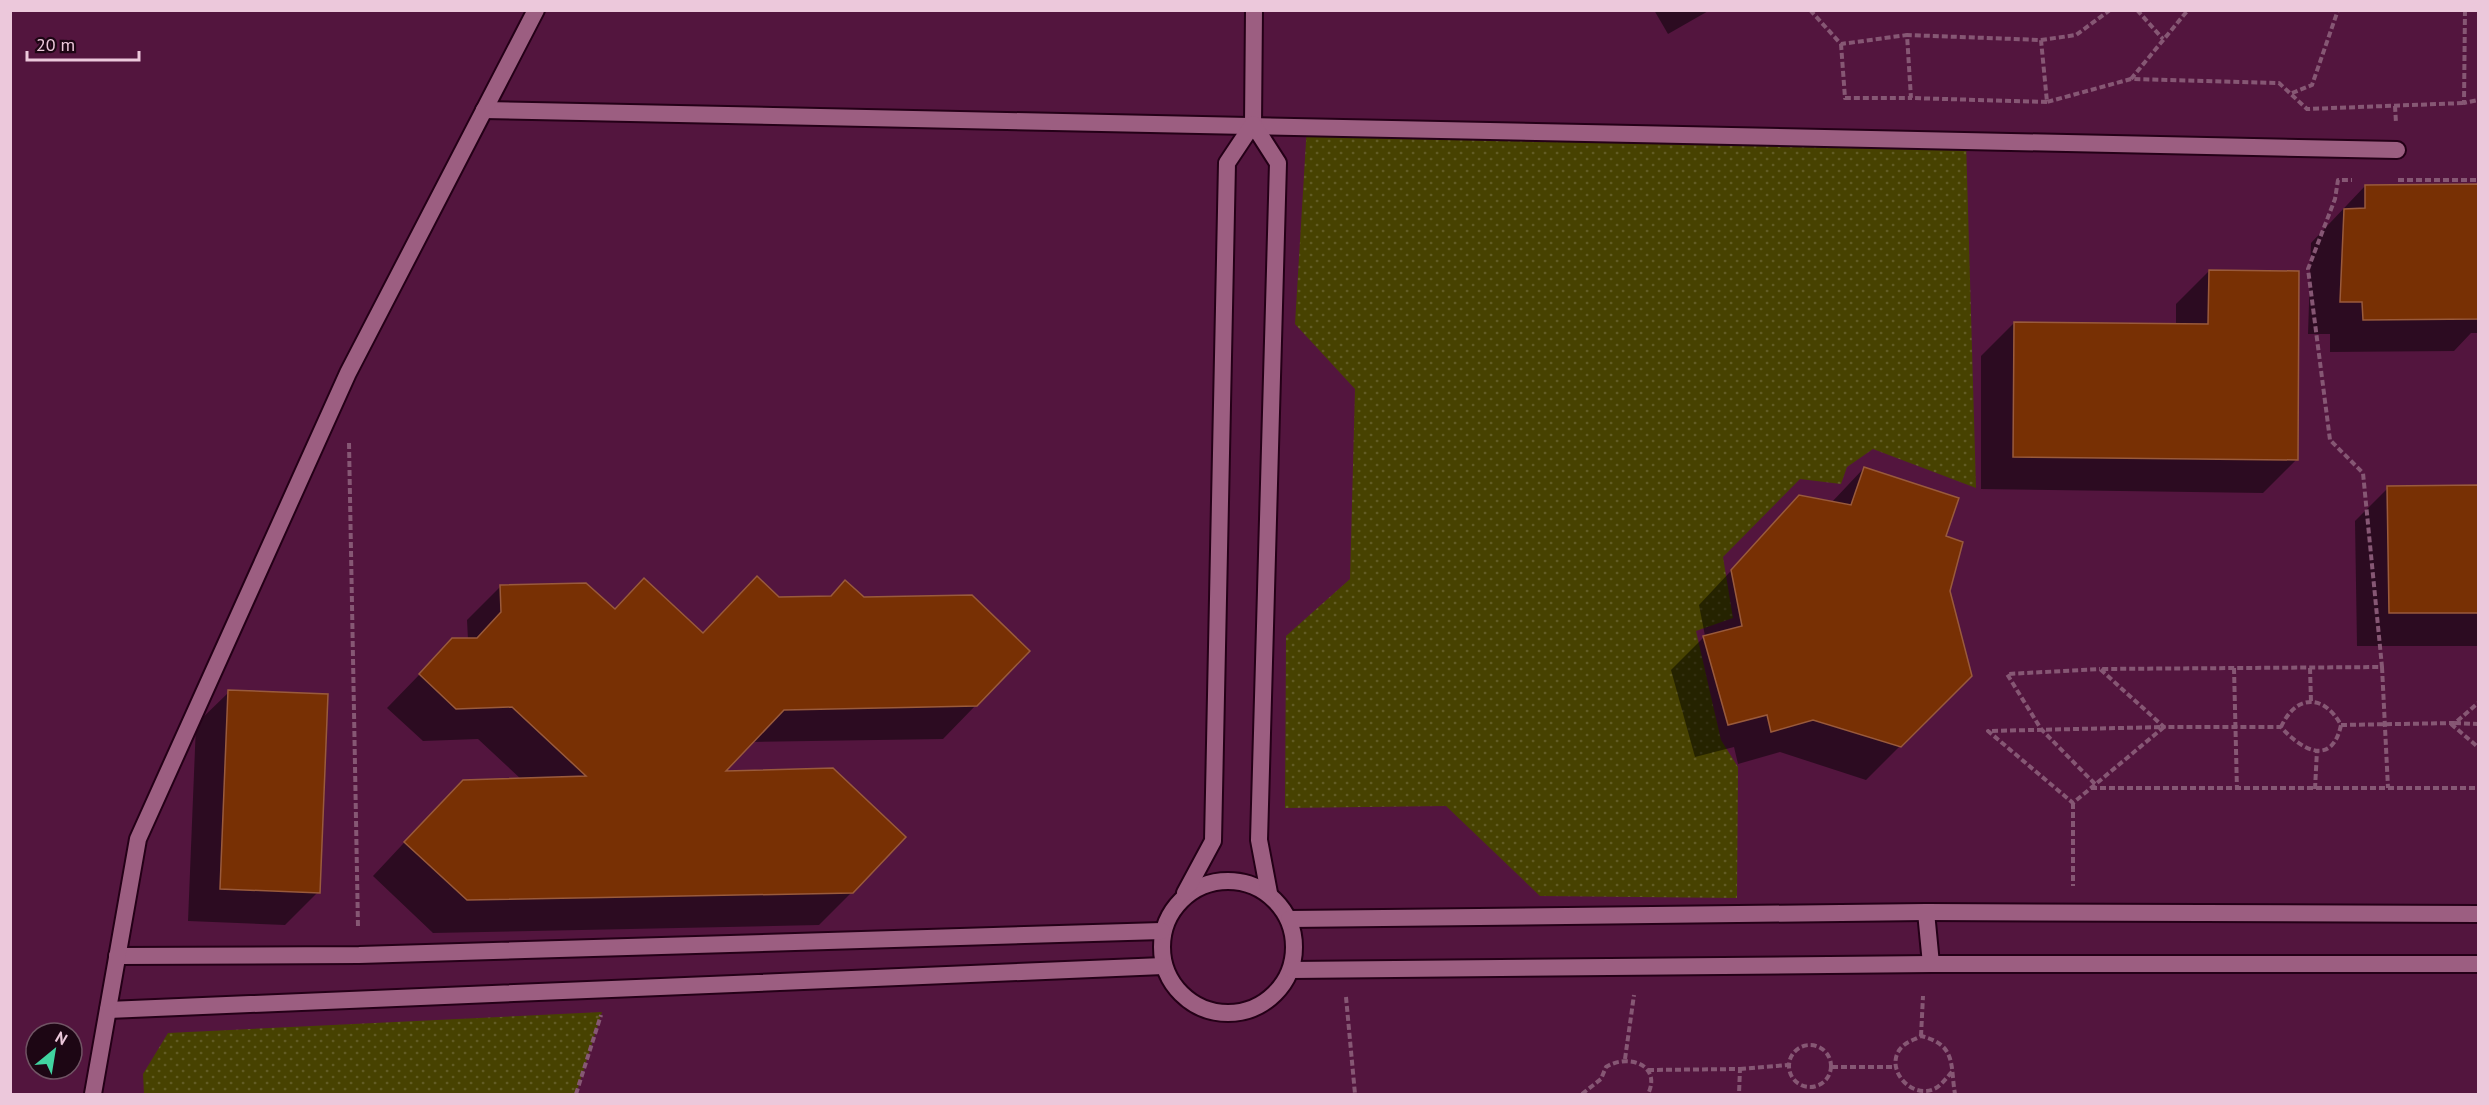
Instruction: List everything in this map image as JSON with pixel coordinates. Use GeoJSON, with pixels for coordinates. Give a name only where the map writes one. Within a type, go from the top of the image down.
{"type":"FeatureCollection","features":[{"type":"Feature","properties":{"kind":"lane"},"geometry":{"type":"LineString","coordinates":[[93,1095],[138,839],[348,373],[536,10]]}},
{"type":"Feature","properties":{"kind":"lane"},"geometry":{"type":"LineString","coordinates":[[1253,124],[1227,163],[1213,841],[1162,930],[1163,966],[1178,993],[1209,1012],[1246,1012],[1271,997],[1292,970],[1294,945],[1289,920],[1269,893],[1259,840],[1278,163],[1253,124],[1254,10]]}},
{"type":"Feature","properties":{"kind":"lane"},"geometry":{"type":"LineString","coordinates":[[484,110],[1253,124],[2397,150]]}},
{"type":"Feature","properties":{"kind":"lane"},"geometry":{"type":"LineString","coordinates":[[1185,893],[1227,879],[1269,893]]}},
{"type":"Feature","properties":{"kind":"lane"},"geometry":{"type":"LineString","coordinates":[[1289,920],[1926,912],[2478,914]]}},
{"type":"Feature","properties":{"kind":"lane"},"geometry":{"type":"LineString","coordinates":[[1926,912],[1931,964]]}},
{"type":"Feature","properties":{"kind":"lane"},"geometry":{"type":"LineString","coordinates":[[117,956],[358,955],[1162,930]]}},
{"type":"Feature","properties":{"kind":"lane"},"geometry":{"type":"LineString","coordinates":[[1292,970],[1931,964],[2478,964]]}},
{"type":"Feature","properties":{"kind":"lane"},"geometry":{"type":"LineString","coordinates":[[108,1010],[1163,966]]}},
{"type":"Feature","properties":{"kind":"path"},"geometry":{"type":"LineString","coordinates":[[1810,10],[1841,44],[1845,98],[2047,102],[2131,79],[2279,83],[2307,109],[2464,103],[2478,100]]}},
{"type":"Feature","properties":{"kind":"path"},"geometry":{"type":"LineString","coordinates":[[1841,44],[1907,35],[2041,40],[2076,35],[2110,10]]}},
{"type":"Feature","properties":{"kind":"path"},"geometry":{"type":"LineString","coordinates":[[2137,10],[2163,39]]}},
{"type":"Feature","properties":{"kind":"path"},"geometry":{"type":"LineString","coordinates":[[2131,79],[2188,10]]}},
{"type":"Feature","properties":{"kind":"path"},"geometry":{"type":"LineString","coordinates":[[2292,93],[2312,85],[2338,10]]}},
{"type":"Feature","properties":{"kind":"path"},"geometry":{"type":"LineString","coordinates":[[2464,103],[2465,10]]}},
{"type":"Feature","properties":{"kind":"path"},"geometry":{"type":"LineString","coordinates":[[1907,35],[1911,98]]}},
{"type":"Feature","properties":{"kind":"path"},"geometry":{"type":"LineString","coordinates":[[2041,40],[2047,102]]}},
{"type":"Feature","properties":{"kind":"path"},"geometry":{"type":"LineString","coordinates":[[2358,180],[2338,180],[2335,199],[2308,269],[2330,440],[2363,473],[2382,667],[2388,789]]}},
{"type":"Feature","properties":{"kind":"path"},"geometry":{"type":"LineString","coordinates":[[2389,180],[2478,180]]}},
{"type":"Feature","properties":{"kind":"path"},"geometry":{"type":"LineString","coordinates":[[349,432],[358,955]]}},
{"type":"Feature","properties":{"kind":"path"},"geometry":{"type":"LineString","coordinates":[[2095,784],[2041,729],[2007,674],[2100,669],[2382,667]]}},
{"type":"Feature","properties":{"kind":"path"},"geometry":{"type":"LineString","coordinates":[[2234,668],[2237,790]]}},
{"type":"Feature","properties":{"kind":"path"},"geometry":{"type":"LineString","coordinates":[[2310,668],[2311,702]]}},
{"type":"Feature","properties":{"kind":"path"},"geometry":{"type":"LineString","coordinates":[[2100,669],[2164,727]]}},
{"type":"Feature","properties":{"kind":"path"},"geometry":{"type":"LineString","coordinates":[[2073,889],[2073,803],[1988,731],[2281,727],[2295,743],[2306,750],[2317,750],[2330,747],[2338,739],[2341,725],[2333,711],[2324,704],[2311,702],[2299,705],[2287,714],[2281,727]]}},
{"type":"Feature","properties":{"kind":"path"},"geometry":{"type":"LineString","coordinates":[[2453,723],[2478,703]]}},
{"type":"Feature","properties":{"kind":"path"},"geometry":{"type":"LineString","coordinates":[[2341,725],[2385,722],[2478,724]]}},
{"type":"Feature","properties":{"kind":"path"},"geometry":{"type":"LineString","coordinates":[[2453,723],[2478,747]]}},
{"type":"Feature","properties":{"kind":"path"},"geometry":{"type":"LineString","coordinates":[[2073,803],[2164,727]]}},
{"type":"Feature","properties":{"kind":"path"},"geometry":{"type":"LineString","coordinates":[[2315,789],[2317,750]]}},
{"type":"Feature","properties":{"kind":"path"},"geometry":{"type":"LineString","coordinates":[[2091,788],[2237,790],[2478,788]]}},
{"type":"Feature","properties":{"kind":"path"},"geometry":{"type":"LineString","coordinates":[[1625,1059],[1634,994]]}},
{"type":"Feature","properties":{"kind":"path"},"geometry":{"type":"LineString","coordinates":[[1346,996],[1355,1095]]}},
{"type":"Feature","properties":{"kind":"path"},"geometry":{"type":"LineString","coordinates":[[1922,1036],[1923,996]]}},
{"type":"Feature","properties":{"kind":"path"},"geometry":{"type":"LineString","coordinates":[[576,1095],[602,1012]]}},
{"type":"Feature","properties":{"kind":"path"},"geometry":{"type":"LineString","coordinates":[[1952,1072],[1936,1088],[1922,1091],[1907,1085],[1897,1074],[1896,1057],[1904,1045],[1922,1036],[1935,1040],[1948,1051],[1952,1060],[1955,1095]]}},
{"type":"Feature","properties":{"kind":"path"},"geometry":{"type":"LineString","coordinates":[[1809,1045],[1821,1047],[1830,1056],[1832,1067],[1830,1076],[1823,1083],[1813,1087],[1799,1084],[1790,1073],[1788,1065],[1790,1056],[1799,1047],[1809,1045]]}},
{"type":"Feature","properties":{"kind":"path"},"geometry":{"type":"LineString","coordinates":[[1582,1095],[1601,1079],[1606,1067],[1625,1059],[1636,1062],[1648,1070],[1740,1069],[1788,1065]]}},
{"type":"Feature","properties":{"kind":"path"},"geometry":{"type":"LineString","coordinates":[[1832,1067],[1897,1067]]}},
{"type":"Feature","properties":{"kind":"path"},"geometry":{"type":"LineString","coordinates":[[1739,1095],[1740,1069]]}},
{"type":"Feature","properties":{"kind":"path"},"geometry":{"type":"LineString","coordinates":[[1648,1070],[1652,1081],[1648,1095]]}},
{"type":"Feature","properties":{"kind":"shaded area"},"geometry":{"type":"Polygon","coordinates":[[[10,11],[2478,11],[2478,1094],[11,1094],[10,11]]]}},
{"type":"Feature","properties":{"kind":"shaded area"},"geometry":{"type":"Polygon","coordinates":[[[1307,125],[1966,140],[1976,488],[1873,449],[1847,467],[1841,484],[1800,479],[1723,557],[1733,618],[1696,631],[1721,740],[1738,767],[1737,898],[1540,896],[1446,806],[1285,808],[1286,636],[1350,579],[1355,389],[1295,324],[1307,125]]]}},
{"type":"Feature","properties":{"kind":"shaded area"},"geometry":{"type":"Polygon","coordinates":[[[602,1012],[576,1094],[144,1094],[143,1074],[168,1033],[602,1012]]]}},
{"type":"Feature","properties":{"kind":"building"},"geometry":{"type":"Polygon","coordinates":[[[2478,184],[2478,319],[2363,320],[2362,302],[2340,302],[2344,209],[2365,208],[2365,185],[2478,184]]]}},
{"type":"Feature","properties":{"kind":"building"},"geometry":{"type":"Polygon","coordinates":[[[2209,270],[2299,271],[2298,460],[2013,457],[2014,322],[2208,324],[2209,270]]]}},
{"type":"Feature","properties":{"kind":"building"},"geometry":{"type":"Polygon","coordinates":[[[1864,467],[1959,498],[1946,536],[1963,542],[1950,591],[1972,676],[1901,747],[1813,720],[1771,732],[1767,715],[1728,725],[1703,636],[1742,626],[1731,570],[1799,495],[1851,505],[1864,467]]]}},
{"type":"Feature","properties":{"kind":"building"},"geometry":{"type":"Polygon","coordinates":[[[2478,485],[2478,613],[2389,613],[2387,486],[2478,485]]]}},
{"type":"Feature","properties":{"kind":"building"},"geometry":{"type":"Polygon","coordinates":[[[757,576],[779,597],[831,596],[845,580],[864,597],[972,595],[1030,651],[977,706],[784,710],[726,771],[833,768],[906,837],[853,893],[467,900],[404,842],[463,780],[586,776],[512,707],[456,709],[419,674],[452,638],[477,638],[501,612],[500,585],[586,583],[615,609],[644,578],[703,633],[757,576]]]}},
{"type":"Feature","properties":{"kind":"building"},"geometry":{"type":"Polygon","coordinates":[[[228,690],[328,694],[320,893],[220,889],[228,690]]]}}]}
